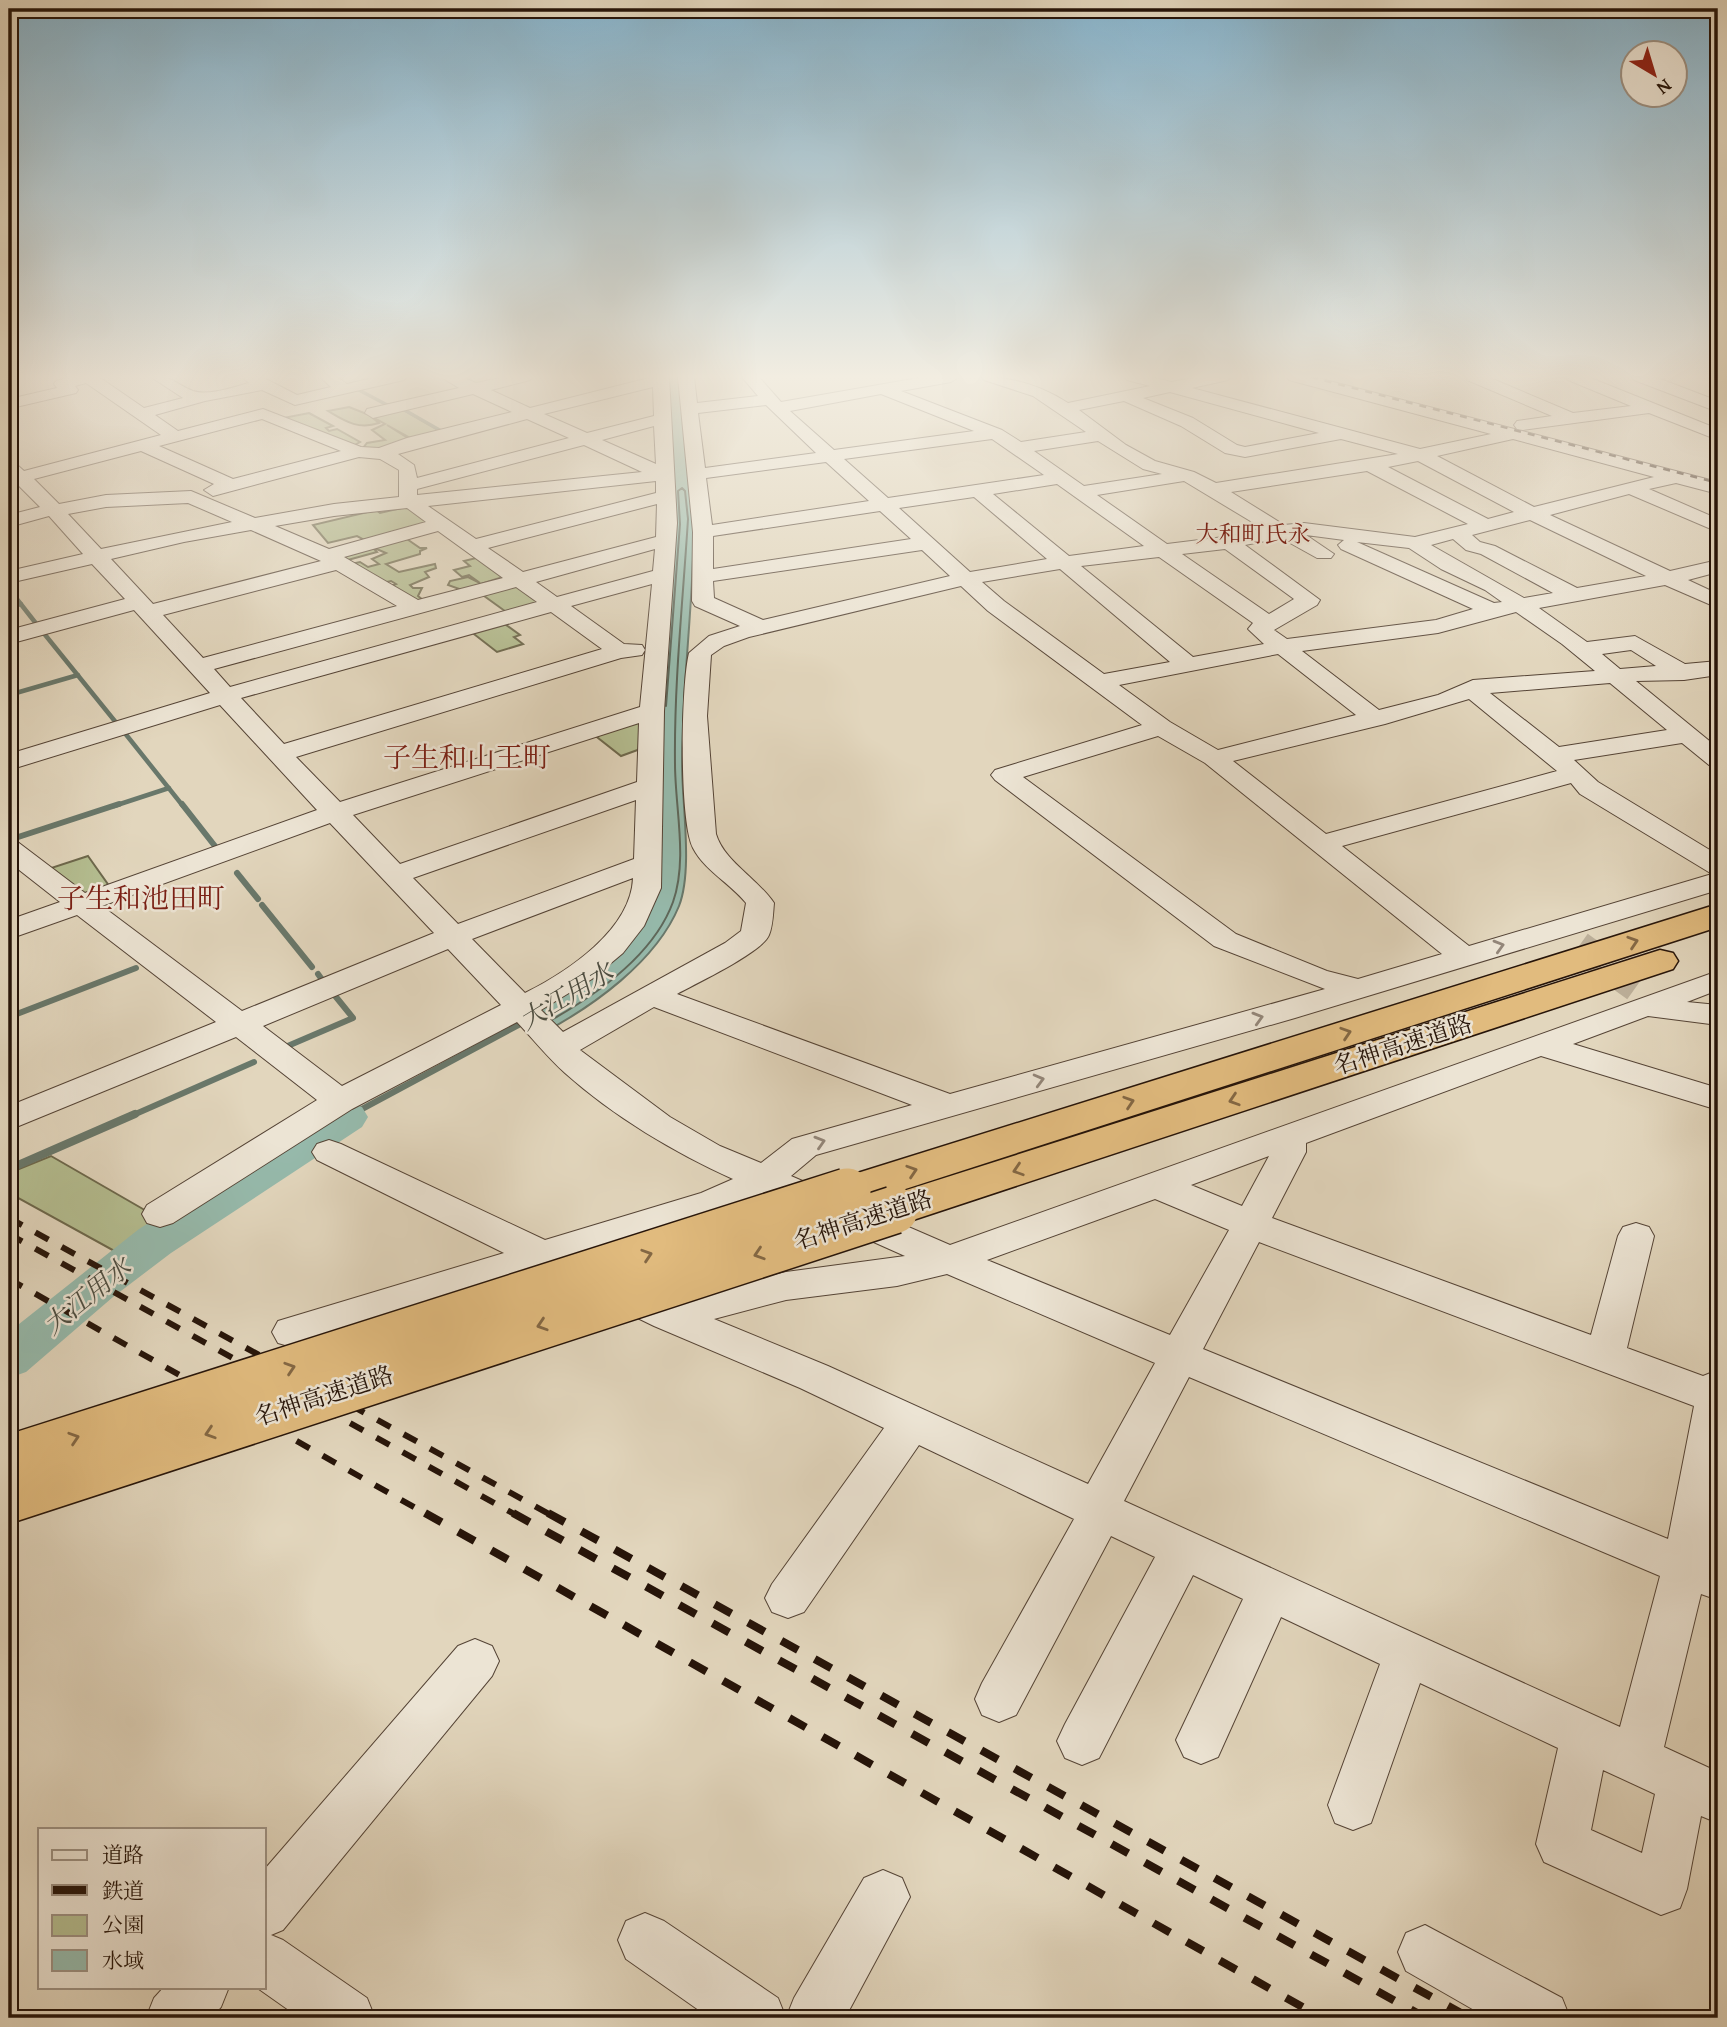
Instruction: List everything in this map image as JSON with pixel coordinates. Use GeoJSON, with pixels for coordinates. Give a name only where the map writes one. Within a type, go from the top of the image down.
{"type":"FeatureCollection","features":[{"type":"Feature","properties":{"kind":"highway","name":"名神高速道路"},"geometry":{"type":"LineString","coordinates":[[9,1459],[1718,915]]}},
{"type":"Feature","properties":{"kind":"highway","name":"名神高速道路"},"geometry":{"type":"LineString","coordinates":[[9,1499],[1718,942]]}},
{"type":"Feature","properties":{"kind":"street"},"geometry":{"type":"LineString","coordinates":[[15,472],[577,1066],[658,1125],[708,1154],[764,1180],[949,1260],[1702,1573]]}},
{"type":"Feature","properties":{"kind":"street"},"geometry":{"type":"LineString","coordinates":[[204,472],[231,485]]}},
{"type":"Feature","properties":{"kind":"street"},"geometry":{"type":"LineString","coordinates":[[9,521],[106,501],[191,496],[283,472]]}},
{"type":"Feature","properties":{"kind":"street"},"geometry":{"type":"LineString","coordinates":[[406,472],[408,493],[440,524],[620,651]]}},
{"type":"Feature","properties":{"kind":"street"},"geometry":{"type":"LineString","coordinates":[[9,577],[96,555],[408,493],[479,472]]}},
{"type":"Feature","properties":{"kind":"street"},"geometry":{"type":"LineString","coordinates":[[640,472],[665,486]]}},
{"type":"Feature","properties":{"kind":"street"},"geometry":{"type":"LineString","coordinates":[[539,1025],[548,994],[581,973],[612,947],[629,926],[647,888],[652,711],[666,540],[664,472]]}},
{"type":"Feature","properties":{"kind":"street"},"geometry":{"type":"LineString","coordinates":[[716,472],[698,474],[703,532],[703,601],[762,628]]}},
{"type":"Feature","properties":{"kind":"street"},"geometry":{"type":"LineString","coordinates":[[848,472],[996,607],[1161,727],[1214,758],[1463,956]]}},
{"type":"Feature","properties":{"kind":"street"},"geometry":{"type":"LineString","coordinates":[[1051,472],[1268,624]]}},
{"type":"Feature","properties":{"kind":"street"},"geometry":{"type":"LineString","coordinates":[[1081,492],[1165,472]]}},
{"type":"Feature","properties":{"kind":"street"},"geometry":{"type":"LineString","coordinates":[[1201,472],[1214,489],[1280,531],[1324,554]]}},
{"type":"Feature","properties":{"kind":"street"},"geometry":{"type":"LineString","coordinates":[[1214,489],[1327,472]]}},
{"type":"Feature","properties":{"kind":"street"},"geometry":{"type":"LineString","coordinates":[[1383,472],[1485,525]]}},
{"type":"Feature","properties":{"kind":"street"},"geometry":{"type":"LineString","coordinates":[[1451,472],[1531,513],[1718,602]]}},
{"type":"Feature","properties":{"kind":"street"},"geometry":{"type":"LineString","coordinates":[[1658,472],[1718,488]]}},
{"type":"Feature","properties":{"kind":"street"},"geometry":{"type":"LineString","coordinates":[[160,1214],[340,1101],[539,1025],[589,1029],[736,949],[755,935],[760,920],[760,903],[753,891],[718,862],[705,844],[697,799],[698,656],[715,643],[762,628],[895,594],[966,579],[1162,548],[1228,542],[1280,531],[1316,530],[1415,543],[1676,477],[1713,472]]}},
{"type":"Feature","properties":{"kind":"street"},"geometry":{"type":"LineString","coordinates":[[703,532],[1060,478]]}},
{"type":"Feature","properties":{"kind":"street"},"geometry":{"type":"LineString","coordinates":[[408,493],[665,486]]}},
{"type":"Feature","properties":{"kind":"street"},"geometry":{"type":"LineString","coordinates":[[472,546],[665,486]]}},
{"type":"Feature","properties":{"kind":"street"},"geometry":{"type":"LineString","coordinates":[[1630,488],[1718,526]]}},
{"type":"Feature","properties":{"kind":"street"},"geometry":{"type":"LineString","coordinates":[[977,490],[1188,664]]}},
{"type":"Feature","properties":{"kind":"street"},"geometry":{"type":"LineString","coordinates":[[191,496],[333,560],[416,608]]}},
{"type":"Feature","properties":{"kind":"street"},"geometry":{"type":"LineString","coordinates":[[9,637],[333,560],[440,524]]}},
{"type":"Feature","properties":{"kind":"street"},"geometry":{"type":"LineString","coordinates":[[1316,530],[1494,610]]}},
{"type":"Feature","properties":{"kind":"street"},"geometry":{"type":"LineString","coordinates":[[1457,532],[1473,546],[1489,550],[1574,595]]}},
{"type":"Feature","properties":{"kind":"street"},"geometry":{"type":"LineString","coordinates":[[1254,537],[1303,561]]}},
{"type":"Feature","properties":{"kind":"street"},"geometry":{"type":"LineString","coordinates":[[200,666],[666,540]]}},
{"type":"Feature","properties":{"kind":"street"},"geometry":{"type":"LineString","coordinates":[[1228,542],[1309,600],[1259,629],[1376,719]]}},
{"type":"Feature","properties":{"kind":"street"},"geometry":{"type":"LineString","coordinates":[[702,577],[926,543]]}},
{"type":"Feature","properties":{"kind":"street"},"geometry":{"type":"LineString","coordinates":[[1415,543],[1448,565],[1492,586],[1583,649],[1718,760]]}},
{"type":"Feature","properties":{"kind":"street"},"geometry":{"type":"LineString","coordinates":[[1100,682],[1281,647],[1438,626],[1494,610],[1668,578],[1718,566]]}},
{"type":"Feature","properties":{"kind":"street"},"geometry":{"type":"LineString","coordinates":[[9,762],[227,695],[664,574]]}},
{"type":"Feature","properties":{"kind":"street"},"geometry":{"type":"LineString","coordinates":[[1583,649],[1634,643],[1684,673]]}},
{"type":"Feature","properties":{"kind":"street"},"geometry":{"type":"LineString","coordinates":[[279,754],[620,651],[657,649]]}},
{"type":"Feature","properties":{"kind":"street"},"geometry":{"type":"LineString","coordinates":[[1214,758],[1376,719],[1472,690],[1473,687],[1684,673],[1718,668]]}},
{"type":"Feature","properties":{"kind":"street"},"geometry":{"type":"LineString","coordinates":[[1472,690],[1576,774],[1589,788],[1718,867]]}},
{"type":"Feature","properties":{"kind":"street"},"geometry":{"type":"LineString","coordinates":[[9,930],[335,812],[652,711]]}},
{"type":"Feature","properties":{"kind":"street"},"geometry":{"type":"LineString","coordinates":[[1161,727],[1004,775],[1225,940],[1316,977],[1357,988]]}},
{"type":"Feature","properties":{"kind":"street"},"geometry":{"type":"LineString","coordinates":[[1552,756],[1688,738],[1718,738]]}},
{"type":"Feature","properties":{"kind":"street"},"geometry":{"type":"LineString","coordinates":[[1323,843],[1576,774]]}},
{"type":"Feature","properties":{"kind":"street"},"geometry":{"type":"LineString","coordinates":[[395,875],[650,786]]}},
{"type":"Feature","properties":{"kind":"street"},"geometry":{"type":"LineString","coordinates":[[9,849],[340,1101]]}},
{"type":"Feature","properties":{"kind":"street"},"geometry":{"type":"LineString","coordinates":[[9,1119],[453,936],[648,863]]}},
{"type":"Feature","properties":{"kind":"street"},"geometry":{"type":"LineString","coordinates":[[292,1332],[714,1202],[764,1180],[804,1147],[1463,956],[1568,938],[1718,881]]}},
{"type":"Feature","properties":{"kind":"street"},"geometry":{"type":"LineString","coordinates":[[668,1316],[786,1286],[897,1272],[949,1260],[1289,1139],[1541,1045],[1647,999],[1718,981]]}},
{"type":"Feature","properties":{"kind":"street"},"geometry":{"type":"LineString","coordinates":[[652,995],[945,1105]]}},
{"type":"Feature","properties":{"kind":"street"},"geometry":{"type":"LineString","coordinates":[[1647,999],[1718,1015]]}},
{"type":"Feature","properties":{"kind":"street"},"geometry":{"type":"LineString","coordinates":[[1541,1045],[1718,1099]]}},
{"type":"Feature","properties":{"kind":"street"},"geometry":{"type":"LineString","coordinates":[[999,1699],[1289,1152],[1289,1139]]}},
{"type":"Feature","properties":{"kind":"street"},"geometry":{"type":"LineString","coordinates":[[329,1152],[668,1316],[814,1377],[1701,1790],[1661,1889],[1562,1843],[1585,1736]]}},
{"type":"Feature","properties":{"kind":"street"},"geometry":{"type":"LineString","coordinates":[[1156,1185],[1250,1224],[1605,1355],[1717,1393],[1702,1573],[1636,1759]]}},
{"type":"Feature","properties":{"kind":"street"},"geometry":{"type":"LineString","coordinates":[[1605,1355],[1636,1236]]}},
{"type":"Feature","properties":{"kind":"street"},"geometry":{"type":"LineString","coordinates":[[788,1598],[912,1422]]}},
{"type":"Feature","properties":{"kind":"street"},"geometry":{"type":"LineString","coordinates":[[1082,1741],[1184,1549]]}},
{"type":"Feature","properties":{"kind":"street"},"geometry":{"type":"LineString","coordinates":[[1201,1740],[1270,1589]]}},
{"type":"Feature","properties":{"kind":"street"},"geometry":{"type":"LineString","coordinates":[[1353,1805],[1406,1653]]}},
{"type":"Feature","properties":{"kind":"street"},"geometry":{"type":"LineString","coordinates":[[266,1909],[475,1661]]}},
{"type":"Feature","properties":{"kind":"street"},"geometry":{"type":"LineString","coordinates":[[814,2018],[883,1897]]}},
{"type":"Feature","properties":{"kind":"street"},"geometry":{"type":"LineString","coordinates":[[645,1940],[758,2018]]}},
{"type":"Feature","properties":{"kind":"street"},"geometry":{"type":"LineString","coordinates":[[1426,1952],[1542,2018]]}},
{"type":"Feature","properties":{"kind":"street"},"geometry":{"type":"LineString","coordinates":[[266,1960],[347,2018]]}},
{"type":"Feature","properties":{"kind":"street"},"geometry":{"type":"LineString","coordinates":[[174,2018],[200,1988]]}},
{"type":"Feature","properties":{"kind":"green space"},"geometry":{"type":"Polygon","coordinates":[[[406,507],[431,522],[368,542],[357,536],[328,543],[313,525],[376,510],[380,513],[406,507]]]}},
{"type":"Feature","properties":{"kind":"green space"},"geometry":{"type":"Polygon","coordinates":[[[404,537],[420,548],[427,548],[420,551],[420,554],[386,564],[399,572],[435,564],[436,568],[425,572],[429,577],[410,585],[413,588],[422,588],[418,596],[423,600],[415,602],[389,587],[396,584],[391,581],[382,583],[351,564],[360,562],[368,567],[379,564],[372,559],[386,553],[372,547],[377,552],[344,561],[340,555],[404,537]]]}},
{"type":"Feature","properties":{"kind":"green space"},"geometry":{"type":"Polygon","coordinates":[[[480,557],[506,576],[462,590],[448,585],[450,581],[468,577],[480,583],[469,575],[462,577],[454,570],[470,566],[464,561],[480,557]]]}},
{"type":"Feature","properties":{"kind":"green space"},"geometry":{"type":"Polygon","coordinates":[[[519,585],[542,602],[509,614],[480,593],[519,585]]]}},
{"type":"Feature","properties":{"kind":"green space"},"geometry":{"type":"Polygon","coordinates":[[[502,622],[520,635],[514,637],[523,644],[497,652],[470,631],[502,622]]]}},
{"type":"Feature","properties":{"kind":"green space"},"geometry":{"type":"Polygon","coordinates":[[[645,721],[643,748],[621,756],[593,734],[645,721]]]}},
{"type":"Feature","properties":{"kind":"green space"},"geometry":{"type":"Polygon","coordinates":[[[88,856],[112,890],[84,898],[45,870],[88,856]]]}},
{"type":"Feature","properties":{"kind":"green space"},"geometry":{"type":"Polygon","coordinates":[[[51,1156],[162,1220],[118,1253],[9,1193],[9,1173],[51,1156]]]}},
{"type":"Feature","properties":{"kind":"water"},"geometry":{"type":"Polygon","coordinates":[[[661,472],[692,472],[692,581],[682,780],[686,856],[679,906],[655,946],[621,981],[541,1034],[524,1017],[649,905],[661,472]]]}},
{"type":"Feature","properties":{"kind":"waterway"},"geometry":{"type":"LineString","coordinates":[[9,589],[21,604]]}},
{"type":"Feature","properties":{"kind":"waterway"},"geometry":{"type":"LineString","coordinates":[[9,607],[21,604]]}},
{"type":"Feature","properties":{"kind":"waterway"},"geometry":{"type":"LineString","coordinates":[[21,604],[38,626]]}},
{"type":"Feature","properties":{"kind":"waterway"},"geometry":{"type":"LineString","coordinates":[[42,631],[78,675]]}},
{"type":"Feature","properties":{"kind":"waterway"},"geometry":{"type":"LineString","coordinates":[[9,695],[78,675]]}},
{"type":"Feature","properties":{"kind":"waterway"},"geometry":{"type":"LineString","coordinates":[[78,675],[118,725]]}},
{"type":"Feature","properties":{"kind":"waterway"},"geometry":{"type":"LineString","coordinates":[[124,732],[169,788]]}},
{"type":"Feature","properties":{"kind":"waterway"},"geometry":{"type":"LineString","coordinates":[[114,806],[169,788]]}},
{"type":"Feature","properties":{"kind":"waterway"},"geometry":{"type":"LineString","coordinates":[[169,788],[183,806]]}},
{"type":"Feature","properties":{"kind":"waterway"},"geometry":{"type":"LineString","coordinates":[[9,840],[119,804]]}},
{"type":"Feature","properties":{"kind":"waterway"},"geometry":{"type":"LineString","coordinates":[[182,804],[218,850]]}},
{"type":"Feature","properties":{"kind":"waterway"},"geometry":{"type":"LineString","coordinates":[[237,873],[258,899]]}},
{"type":"Feature","properties":{"kind":"waterway"},"geometry":{"type":"LineString","coordinates":[[262,905],[312,967]]}},
{"type":"Feature","properties":{"kind":"waterway"},"geometry":{"type":"LineString","coordinates":[[9,1017],[136,968]]}},
{"type":"Feature","properties":{"kind":"waterway"},"geometry":{"type":"LineString","coordinates":[[318,974],[323,981]]}},
{"type":"Feature","properties":{"kind":"waterway"},"geometry":{"type":"LineString","coordinates":[[283,1048],[353,1018],[332,992]]}},
{"type":"Feature","properties":{"kind":"waterway","name":"大江用水"},"geometry":{"type":"LineString","coordinates":[[349,1116],[524,1022]]}},
{"type":"Feature","properties":{"kind":"waterway"},"geometry":{"type":"LineString","coordinates":[[131,1116],[254,1062]]}},
{"type":"Feature","properties":{"kind":"waterway"},"geometry":{"type":"LineString","coordinates":[[9,1169],[135,1114]]}},
{"type":"Feature","properties":{"kind":"waterway","name":"大江用水"},"geometry":{"type":"LineString","coordinates":[[347,1117],[352,1114]]}},
{"type":"Feature","properties":{"kind":"waterway","name":"大江用水"},"geometry":{"type":"LineString","coordinates":[[9,1359],[97,1285],[155,1241],[347,1117]]}},
{"type":"Feature","properties":{"kind":"tunnel"},"geometry":{"type":"LineString","coordinates":[[1579,946],[1636,987]]}},
{"type":"Feature","properties":{"kind":"railway"},"geometry":{"type":"LineString","coordinates":[[1674,472],[1718,483]]}},
{"type":"Feature","properties":{"kind":"railway"},"geometry":{"type":"LineString","coordinates":[[9,1218],[551,1515]]}},
{"type":"Feature","properties":{"kind":"railway"},"geometry":{"type":"LineString","coordinates":[[9,1234],[516,1515]]}},
{"type":"Feature","properties":{"kind":"railway"},"geometry":{"type":"LineString","coordinates":[[9,1279],[428,1515]]}},
{"type":"Feature","properties":{"kind":"railway"},"geometry":{"type":"LineString","coordinates":[[425,1513],[1322,2018]]}},
{"type":"Feature","properties":{"kind":"railway"},"geometry":{"type":"LineString","coordinates":[[513,1513],[1426,2018]]}},
{"type":"Feature","properties":{"kind":"railway"},"geometry":{"type":"LineString","coordinates":[[548,1513],[1470,2018]]}},
{"type":"Feature","properties":{"kind":"district","name":"大和町氏永"},"geometry":{"type":"Point","coordinates":[1253,534]}},
{"type":"Feature","properties":{"kind":"district","name":"子生和山王町"},"geometry":{"type":"Point","coordinates":[467,757]}},
{"type":"Feature","properties":{"kind":"district","name":"子生和池田町"},"geometry":{"type":"Point","coordinates":[141,898]}}]}
